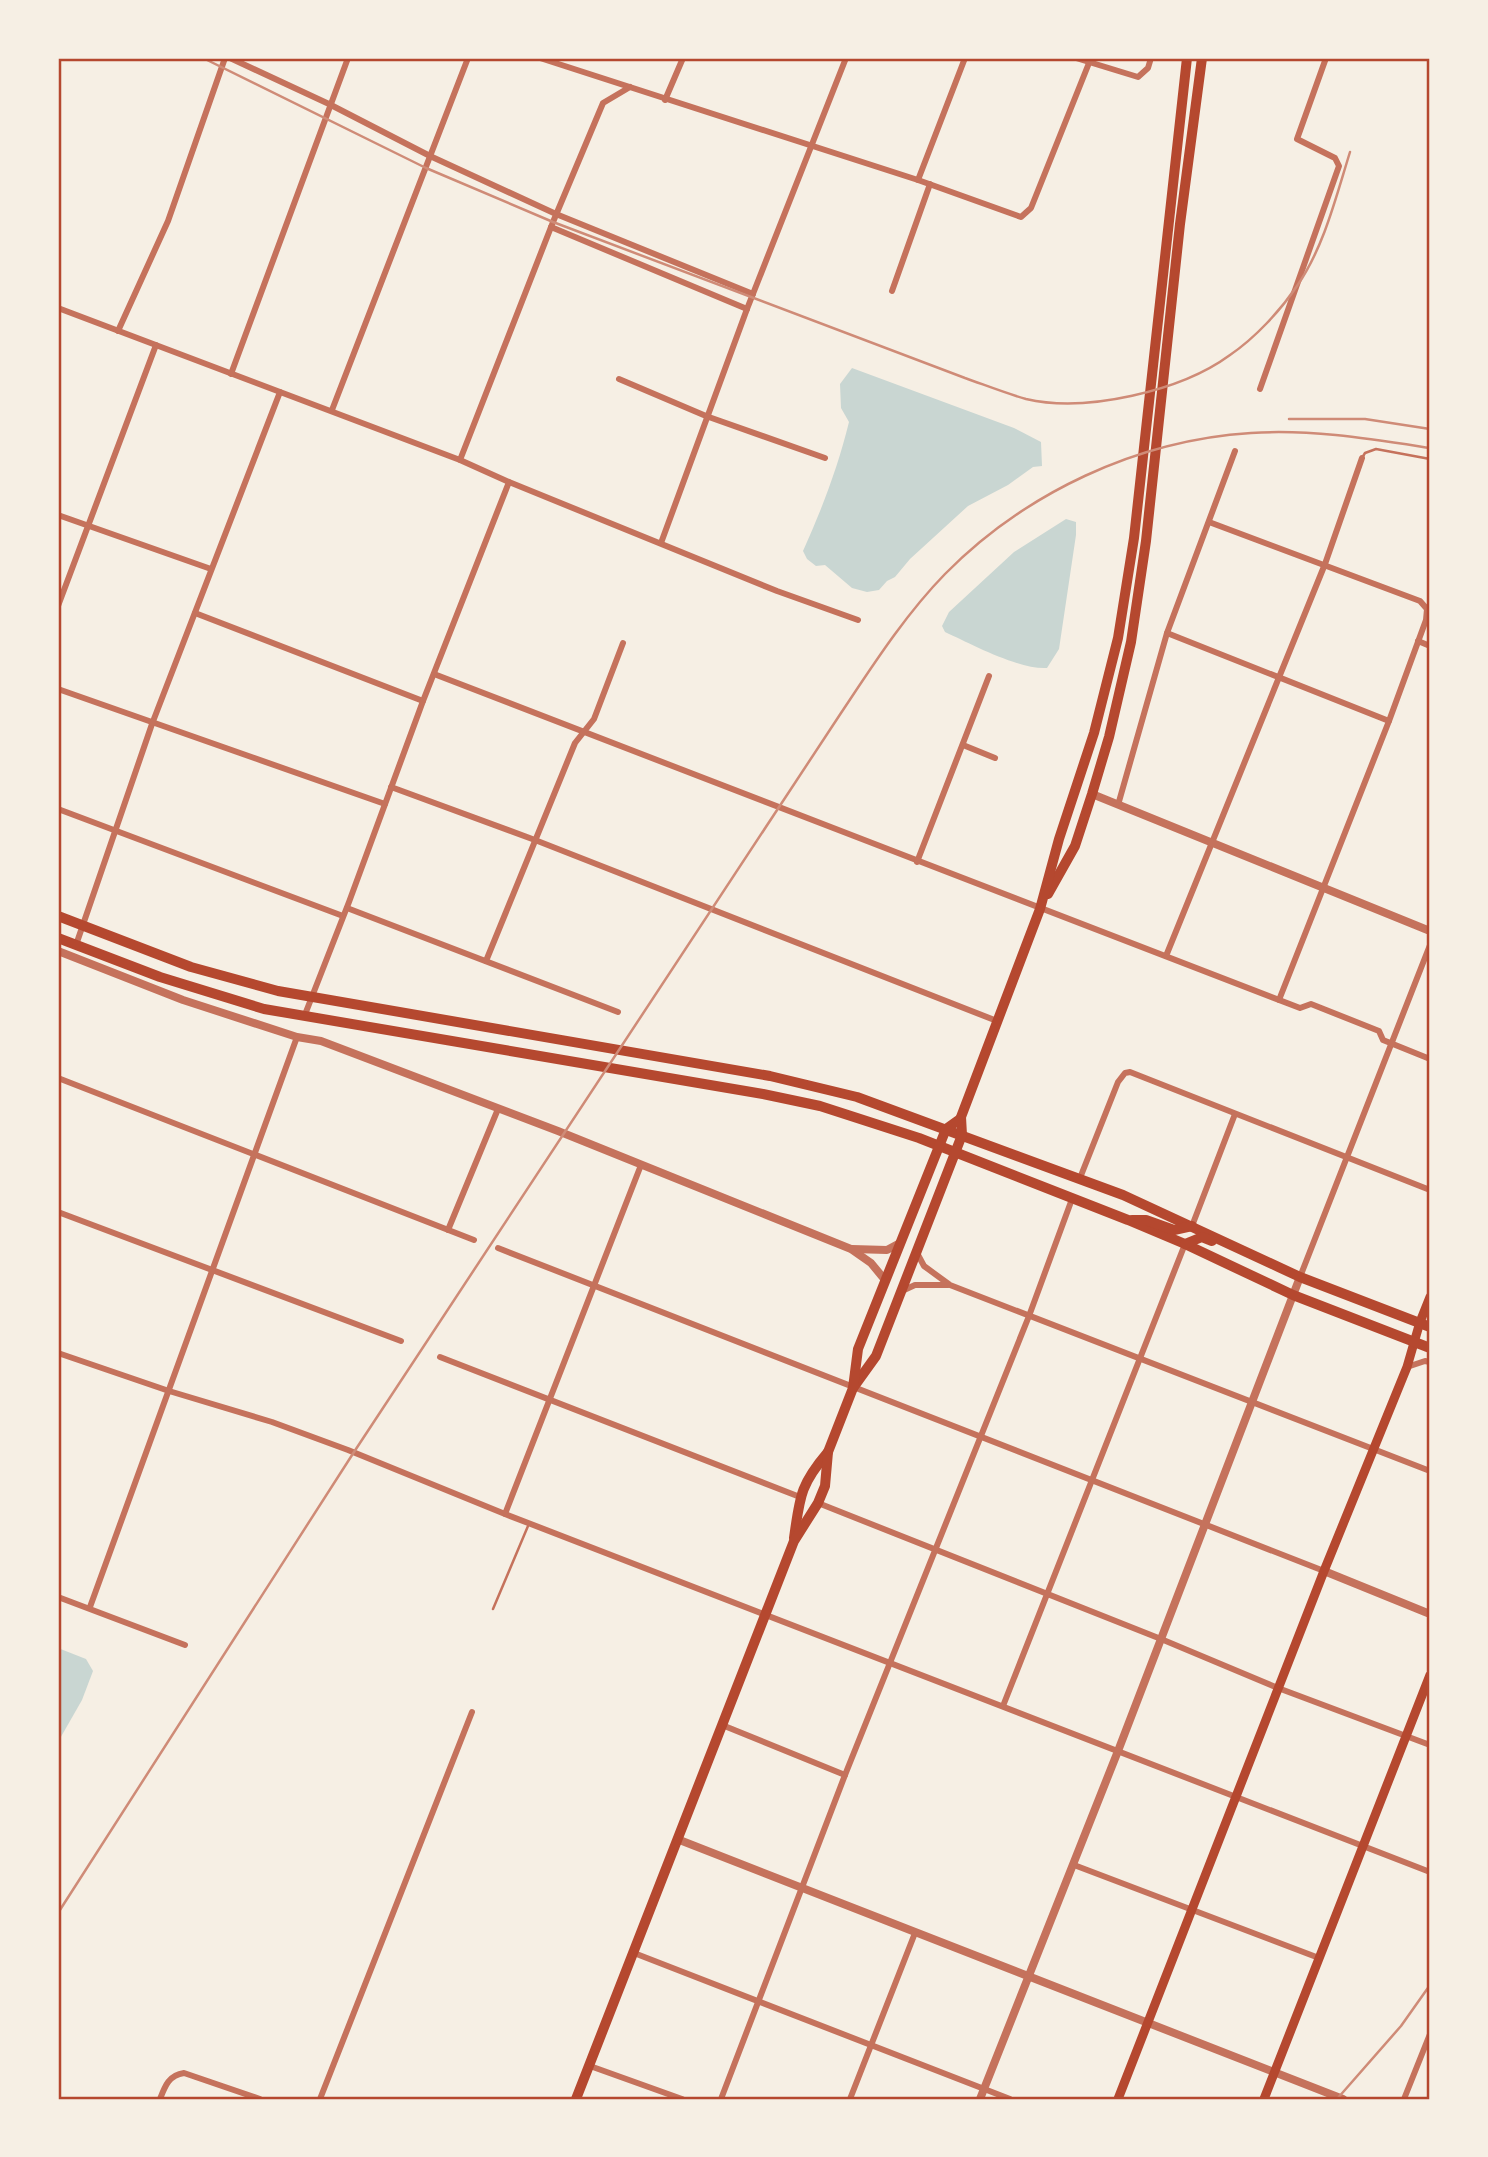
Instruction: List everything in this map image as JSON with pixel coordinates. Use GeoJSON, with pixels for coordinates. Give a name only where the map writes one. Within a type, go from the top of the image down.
{"type":"FeatureCollection","features":[{"type":"Feature","properties":{"kind":"highway"},"geometry":{"type":"LineString","coordinates":[[853,1388],[876,1356],[956,1153],[962,1135],[960,1119],[1040,909],[1108,681],[1127,588],[1186,58]]}},
{"type":"Feature","properties":{"kind":"highway"},"geometry":{"type":"LineString","coordinates":[[1040,909],[1075,846],[1092,794],[1122,685],[1140,591],[1180,224],[1202,58]]}},
{"type":"Feature","properties":{"kind":"highway"},"geometry":{"type":"LineString","coordinates":[[576,2099],[794,1541],[818,1503],[825,1486],[828,1452],[853,1388],[858,1349],[885,1280],[946,1129],[960,1119]]}},
{"type":"Feature","properties":{"kind":"highway"},"geometry":{"type":"LineString","coordinates":[[794,1541],[800,1497],[809,1475],[828,1452]]}},
{"type":"Feature","properties":{"kind":"main road"},"geometry":{"type":"LineString","coordinates":[[58,916],[210,973],[311,998],[800,1082],[857,1097],[1080,1178],[1192,1226],[1300,1277],[1430,1327]]}},
{"type":"Feature","properties":{"kind":"main road"},"geometry":{"type":"LineString","coordinates":[[58,938],[200,991],[264,1009],[820,1106],[956,1153],[1128,1220],[1293,1294],[1430,1348]]}},
{"type":"Feature","properties":{"kind":"main road"},"geometry":{"type":"LineString","coordinates":[[1128,1220],[1146,1220],[1174,1230],[1192,1226]]}},
{"type":"Feature","properties":{"kind":"main road"},"geometry":{"type":"LineString","coordinates":[[1185,1244],[1202,1237],[1227,1248],[1245,1252]]}},
{"type":"Feature","properties":{"kind":"main road"},"geometry":{"type":"LineString","coordinates":[[1118,2099],[1324,1571],[1407,1367],[1430,1297]]}},
{"type":"Feature","properties":{"kind":"main road"},"geometry":{"type":"LineString","coordinates":[[1264,2099],[1430,1675]]}},
{"type":"Feature","properties":{"kind":"street"},"geometry":{"type":"LineString","coordinates":[[118,331],[168,221],[225,58]]}},
{"type":"Feature","properties":{"kind":"street"},"geometry":{"type":"LineString","coordinates":[[230,58],[556,214],[753,294]]}},
{"type":"Feature","properties":{"kind":"street"},"geometry":{"type":"LineString","coordinates":[[231,374],[348,58]]}},
{"type":"Feature","properties":{"kind":"street"},"geometry":{"type":"LineString","coordinates":[[332,410],[468,58]]}},
{"type":"Feature","properties":{"kind":"street"},"geometry":{"type":"LineString","coordinates":[[540,58],[918,180],[1021,217],[1031,208],[1089,63]]}},
{"type":"Feature","properties":{"kind":"street"},"geometry":{"type":"LineString","coordinates":[[665,100],[683,58]]}},
{"type":"Feature","properties":{"kind":"street"},"geometry":{"type":"LineString","coordinates":[[661,543],[706,416],[846,58]]}},
{"type":"Feature","properties":{"kind":"street"},"geometry":{"type":"LineString","coordinates":[[918,180],[965,58]]}},
{"type":"Feature","properties":{"kind":"street"},"geometry":{"type":"LineString","coordinates":[[1076,58],[1138,77],[1148,68],[1151,58]]}},
{"type":"Feature","properties":{"kind":"street"},"geometry":{"type":"LineString","coordinates":[[1260,389],[1339,166],[1335,158],[1297,139],[1326,58]]}},
{"type":"Feature","properties":{"kind":"street"},"geometry":{"type":"LineString","coordinates":[[460,460],[556,214],[603,103],[630,87]]}},
{"type":"Feature","properties":{"kind":"street"},"geometry":{"type":"LineString","coordinates":[[892,291],[930,184]]}},
{"type":"Feature","properties":{"kind":"street"},"geometry":{"type":"LineString","coordinates":[[551,227],[747,309]]}},
{"type":"Feature","properties":{"kind":"street"},"geometry":{"type":"LineString","coordinates":[[58,308],[332,410],[777,591],[858,620]]}},
{"type":"Feature","properties":{"kind":"street"},"geometry":{"type":"LineString","coordinates":[[58,606],[156,345]]}},
{"type":"Feature","properties":{"kind":"street"},"geometry":{"type":"LineString","coordinates":[[620,379],[706,416],[825,458]]}},
{"type":"Feature","properties":{"kind":"street"},"geometry":{"type":"LineString","coordinates":[[76,945],[152,724],[280,392]]}},
{"type":"Feature","properties":{"kind":"street"},"geometry":{"type":"LineString","coordinates":[[1118,805],[1167,632],[1235,451]]}},
{"type":"Feature","properties":{"kind":"street"},"geometry":{"type":"LineString","coordinates":[[1166,956],[1325,564],[1362,458]]}},
{"type":"Feature","properties":{"kind":"street"},"geometry":{"type":"LineString","coordinates":[[304,1017],[509,482]]}},
{"type":"Feature","properties":{"kind":"street"},"geometry":{"type":"LineString","coordinates":[[58,515],[211,569]]}},
{"type":"Feature","properties":{"kind":"street"},"geometry":{"type":"LineString","coordinates":[[1209,522],[1420,601],[1427,609],[1389,721],[1279,1000]]}},
{"type":"Feature","properties":{"kind":"street"},"geometry":{"type":"LineString","coordinates":[[195,614],[424,701]]}},
{"type":"Feature","properties":{"kind":"street"},"geometry":{"type":"LineString","coordinates":[[1167,632],[1389,721]]}},
{"type":"Feature","properties":{"kind":"street"},"geometry":{"type":"LineString","coordinates":[[1418,641],[1430,646]]}},
{"type":"Feature","properties":{"kind":"street"},"geometry":{"type":"LineString","coordinates":[[486,961],[575,743],[594,719],[623,643]]}},
{"type":"Feature","properties":{"kind":"street"},"geometry":{"type":"LineString","coordinates":[[434,674],[1300,1008],[1311,1004],[1379,1031],[1383,1040],[1430,1059]]}},
{"type":"Feature","properties":{"kind":"street"},"geometry":{"type":"LineString","coordinates":[[916,862],[989,676]]}},
{"type":"Feature","properties":{"kind":"street"},"geometry":{"type":"LineString","coordinates":[[58,689],[385,804]]}},
{"type":"Feature","properties":{"kind":"street"},"geometry":{"type":"LineString","coordinates":[[963,745],[995,758]]}},
{"type":"Feature","properties":{"kind":"street"},"geometry":{"type":"LineString","coordinates":[[391,787],[997,1021]]}},
{"type":"Feature","properties":{"kind":"street"},"geometry":{"type":"LineString","coordinates":[[1092,794],[1430,931]]}},
{"type":"Feature","properties":{"kind":"street"},"geometry":{"type":"LineString","coordinates":[[58,809],[343,916]]}},
{"type":"Feature","properties":{"kind":"street"},"geometry":{"type":"LineString","coordinates":[[347,908],[618,1012]]}},
{"type":"Feature","properties":{"kind":"street"},"geometry":{"type":"LineString","coordinates":[[980,2099],[1074,1865],[1430,945]]}},
{"type":"Feature","properties":{"kind":"street"},"geometry":{"type":"LineString","coordinates":[[58,951],[171,995],[297,1037],[321,1041],[641,1165],[851,1249],[871,1263],[885,1280]]}},
{"type":"Feature","properties":{"kind":"street"},"geometry":{"type":"LineString","coordinates":[[90,1607],[297,1037]]}},
{"type":"Feature","properties":{"kind":"street"},"geometry":{"type":"LineString","coordinates":[[1080,1178],[1118,1082],[1125,1073],[1130,1072],[1430,1190]]}},
{"type":"Feature","properties":{"kind":"street"},"geometry":{"type":"LineString","coordinates":[[58,1078],[474,1240]]}},
{"type":"Feature","properties":{"kind":"street"},"geometry":{"type":"LineString","coordinates":[[449,1230],[498,1109]]}},
{"type":"Feature","properties":{"kind":"street"},"geometry":{"type":"LineString","coordinates":[[1192,1226],[1235,1114]]}},
{"type":"Feature","properties":{"kind":"street"},"geometry":{"type":"LineString","coordinates":[[505,1514],[641,1165]]}},
{"type":"Feature","properties":{"kind":"street"},"geometry":{"type":"LineString","coordinates":[[721,2099],[845,1775],[1029,1316],[1072,1199]]}},
{"type":"Feature","properties":{"kind":"street"},"geometry":{"type":"LineString","coordinates":[[58,1212],[401,1341]]}},
{"type":"Feature","properties":{"kind":"street"},"geometry":{"type":"LineString","coordinates":[[851,1249],[873,1252],[887,1250],[900,1243]]}},
{"type":"Feature","properties":{"kind":"street"},"geometry":{"type":"LineString","coordinates":[[1003,1706],[1185,1244]]}},
{"type":"Feature","properties":{"kind":"street"},"geometry":{"type":"LineString","coordinates":[[498,1248],[1430,1614]]}},
{"type":"Feature","properties":{"kind":"street"},"geometry":{"type":"LineString","coordinates":[[917,1252],[924,1265],[950,1285],[1430,1471]]}},
{"type":"Feature","properties":{"kind":"street"},"geometry":{"type":"LineString","coordinates":[[902,1291],[915,1285],[950,1285]]}},
{"type":"Feature","properties":{"kind":"street"},"geometry":{"type":"LineString","coordinates":[[58,1353],[169,1391],[272,1422],[348,1450],[505,1514],[1430,1872]]}},
{"type":"Feature","properties":{"kind":"street"},"geometry":{"type":"LineString","coordinates":[[440,1357],[800,1497]]}},
{"type":"Feature","properties":{"kind":"street"},"geometry":{"type":"LineString","coordinates":[[1407,1367],[1430,1362]]}},
{"type":"Feature","properties":{"kind":"street"},"geometry":{"type":"LineString","coordinates":[[818,1503],[1278,1688],[1430,1745]]}},
{"type":"Feature","properties":{"kind":"street"},"geometry":{"type":"LineString","coordinates":[[58,1597],[185,1644]]}},
{"type":"Feature","properties":{"kind":"street"},"geometry":{"type":"LineString","coordinates":[[320,2099],[472,1712]]}},
{"type":"Feature","properties":{"kind":"street"},"geometry":{"type":"LineString","coordinates":[[722,1725],[845,1775]]}},
{"type":"Feature","properties":{"kind":"street"},"geometry":{"type":"LineString","coordinates":[[677,1839],[1343,2099]]}},
{"type":"Feature","properties":{"kind":"street"},"geometry":{"type":"LineString","coordinates":[[1074,1865],[1320,1958]]}},
{"type":"Feature","properties":{"kind":"street"},"geometry":{"type":"LineString","coordinates":[[850,2099],[915,1933]]}},
{"type":"Feature","properties":{"kind":"street"},"geometry":{"type":"LineString","coordinates":[[634,1953],[1010,2099]]}},
{"type":"Feature","properties":{"kind":"street"},"geometry":{"type":"LineString","coordinates":[[1404,2099],[1430,2034]]}},
{"type":"Feature","properties":{"kind":"street"},"geometry":{"type":"LineString","coordinates":[[590,2066],[682,2099]]}},
{"type":"Feature","properties":{"kind":"street"},"geometry":{"type":"LineString","coordinates":[[160,2099],[165,2084],[175,2075],[184,2073],[260,2099]]}},
{"type":"Feature","properties":{"kind":"lane"},"geometry":{"type":"LineString","coordinates":[[1362,458],[1365,453],[1376,449],[1430,459]]}},
{"type":"Feature","properties":{"kind":"lane"},"geometry":{"type":"LineString","coordinates":[[493,1609],[529,1522]]}},
{"type":"Feature","properties":{"kind":"shaded area"},"geometry":{"type":"Polygon","coordinates":[[[852,368],[1014,428],[1041,442],[1042,466],[1033,467],[1008,485],[968,506],[910,559],[895,577],[879,590],[867,592],[852,588],[825,565],[816,566],[807,559],[803,551],[829,488],[845,439],[849,422],[841,408],[840,384],[852,368]]]}},
{"type":"Feature","properties":{"kind":"shaded area"},"geometry":{"type":"Polygon","coordinates":[[[1066,519],[1076,522],[1076,535],[1059,649],[1047,668],[1010,661],[945,632],[942,626],[949,612],[1014,552],[1066,519]]]}},
{"type":"Feature","properties":{"kind":"shaded area"},"geometry":{"type":"Polygon","coordinates":[[[58,1648],[86,1659],[93,1671],[82,1700],[58,1742],[58,1648]]]}},
{"type":"Feature","properties":{"kind":"railway"},"geometry":{"type":"LineString","coordinates":[[203,58],[426,168],[553,222],[1003,392],[1050,403],[1104,401],[1160,388],[1210,368],[1249,341],[1283,305],[1315,255],[1350,152]]}},
{"type":"Feature","properties":{"kind":"railway"},"geometry":{"type":"LineString","coordinates":[[1289,419],[1365,419],[1430,429]]}},
{"type":"Feature","properties":{"kind":"railway"},"geometry":{"type":"LineString","coordinates":[[58,1913],[354,1452],[841,713],[903,623],[930,590],[976,545],[1047,496],[1125,459],[1166,447],[1251,433],[1296,432],[1430,448]]}},
{"type":"Feature","properties":{"kind":"railway"},"geometry":{"type":"LineString","coordinates":[[1337,2099],[1401,2026],[1430,1985]]}}]}
